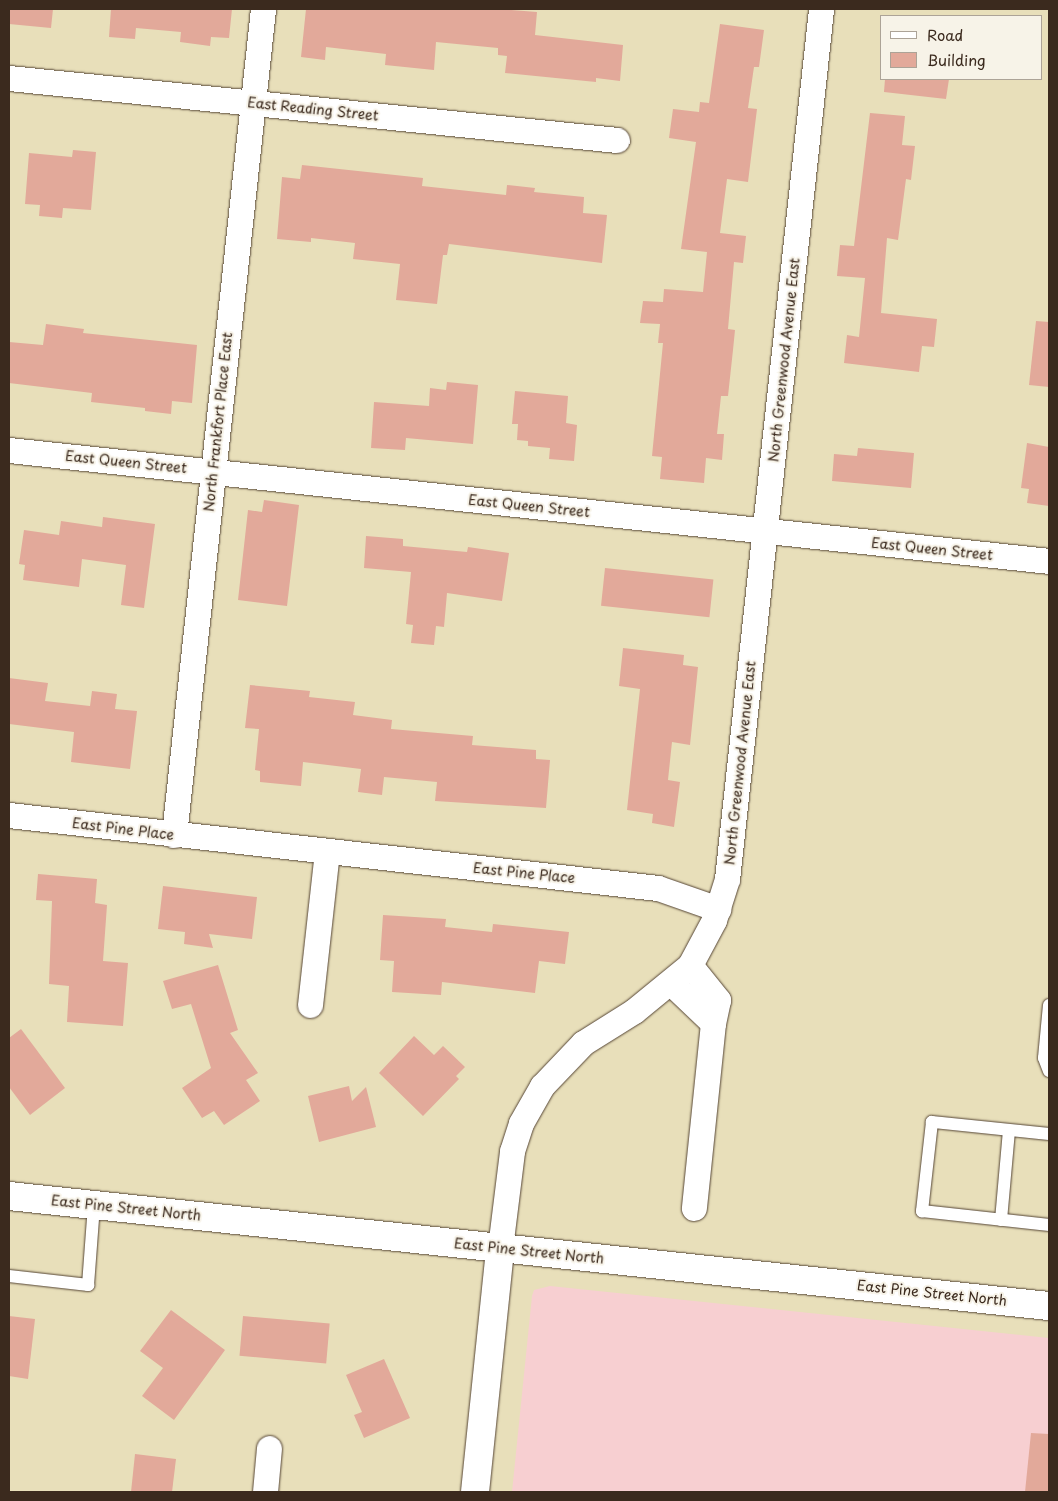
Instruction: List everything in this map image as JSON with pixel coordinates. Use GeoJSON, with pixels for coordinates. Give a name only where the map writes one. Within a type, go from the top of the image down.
{"type":"FeatureCollection","features":[{"type":"Feature","properties":{"kind":"main road","name":"East Pine Street North"},"geometry":{"type":"LineString","coordinates":[[9,1196],[1049,1306]]}},
{"type":"Feature","properties":{"kind":"main road","name":"North Greenwood Avenue East"},"geometry":{"type":"LineString","coordinates":[[475,1492],[500,1248]]}},
{"type":"Feature","properties":{"kind":"street","name":"North Frankfort Place East"},"geometry":{"type":"LineString","coordinates":[[174,835],[263,9]]}},
{"type":"Feature","properties":{"kind":"street","name":"North Greenwood Avenue East"},"geometry":{"type":"LineString","coordinates":[[500,1248],[512,1151],[520,1123],[542,1086],[582,1043],[671,983],[690,964],[705,940],[718,908],[732,854],[821,9]]}},
{"type":"Feature","properties":{"kind":"street","name":"East Reading Street"},"geometry":{"type":"LineString","coordinates":[[9,78],[618,140]]}},
{"type":"Feature","properties":{"kind":"street","name":"East Queen Street"},"geometry":{"type":"LineString","coordinates":[[9,450],[1049,561]]}},
{"type":"Feature","properties":{"kind":"street","name":"East Pine Place"},"geometry":{"type":"LineString","coordinates":[[9,815],[658,888],[718,908]]}},
{"type":"Feature","properties":{"kind":"street"},"geometry":{"type":"LineString","coordinates":[[310,1005],[327,851]]}},
{"type":"Feature","properties":{"kind":"street"},"geometry":{"type":"LineString","coordinates":[[690,964],[718,1000],[713,1024],[694,1208]]}},
{"type":"Feature","properties":{"kind":"street"},"geometry":{"type":"LineString","coordinates":[[671,983],[713,1024]]}},
{"type":"Feature","properties":{"kind":"street"},"geometry":{"type":"LineString","coordinates":[[265,1492],[269,1448]]}},
{"type":"Feature","properties":{"kind":"lane"},"geometry":{"type":"LineString","coordinates":[[1049,1005],[1044,1058],[1049,1071]]}},
{"type":"Feature","properties":{"kind":"lane"},"geometry":{"type":"LineString","coordinates":[[1049,1134],[932,1122],[922,1211],[1049,1225]]}},
{"type":"Feature","properties":{"kind":"lane"},"geometry":{"type":"LineString","coordinates":[[1001,1220],[1009,1130]]}},
{"type":"Feature","properties":{"kind":"lane"},"geometry":{"type":"LineString","coordinates":[[9,1276],[88,1285],[94,1205]]}},
{"type":"Feature","properties":{"kind":"shaded area"},"geometry":{"type":"Polygon","coordinates":[[[550,1286],[1049,1338],[1049,1492],[512,1492],[532,1296],[534,1290],[550,1286]]]}},
{"type":"Feature","properties":{"kind":"building"},"geometry":{"type":"Polygon","coordinates":[[[9,9],[53,9],[51,28],[9,24],[9,9]]]}},
{"type":"Feature","properties":{"kind":"building"},"geometry":{"type":"Polygon","coordinates":[[[111,9],[232,9],[229,38],[211,37],[210,46],[180,42],[181,32],[136,28],[135,39],[109,37],[111,9]]]}},
{"type":"Feature","properties":{"kind":"building"},"geometry":{"type":"Polygon","coordinates":[[[306,9],[497,9],[537,12],[535,35],[623,45],[620,81],[596,78],[596,82],[505,73],[507,56],[498,55],[498,48],[436,42],[434,70],[385,65],[386,54],[326,47],[325,60],[301,57],[306,9]]]}},
{"type":"Feature","properties":{"kind":"building"},"geometry":{"type":"Polygon","coordinates":[[[720,24],[764,30],[759,67],[754,67],[748,108],[757,109],[748,182],[727,179],[720,233],[746,236],[743,263],[734,262],[728,329],[735,330],[728,396],[721,396],[717,434],[724,434],[722,460],[706,458],[704,483],[660,479],[662,457],[652,456],[663,343],[658,343],[660,324],[640,323],[643,301],[663,302],[664,289],[703,292],[707,252],[681,249],[696,142],[669,138],[673,109],[699,112],[700,102],[709,103],[720,24]]]}},
{"type":"Feature","properties":{"kind":"building"},"geometry":{"type":"Polygon","coordinates":[[[885,80],[949,80],[946,99],[884,92],[885,80]]]}},
{"type":"Feature","properties":{"kind":"building"},"geometry":{"type":"Polygon","coordinates":[[[870,113],[905,116],[902,145],[915,146],[911,180],[906,179],[898,240],[887,238],[881,313],[937,319],[934,347],[922,346],[919,372],[844,363],[847,335],[859,337],[865,278],[837,276],[840,245],[854,246],[870,113]]]}},
{"type":"Feature","properties":{"kind":"building"},"geometry":{"type":"Polygon","coordinates":[[[73,150],[96,152],[91,210],[63,208],[62,218],[39,216],[40,205],[25,204],[29,153],[72,157],[73,150]]]}},
{"type":"Feature","properties":{"kind":"building"},"geometry":{"type":"Polygon","coordinates":[[[302,165],[423,178],[422,186],[506,195],[507,185],[535,188],[534,192],[584,197],[583,213],[607,215],[602,263],[449,244],[447,255],[443,255],[437,304],[396,300],[400,264],[353,259],[355,243],[311,238],[311,242],[277,239],[282,177],[300,179],[302,165]]]}},
{"type":"Feature","properties":{"kind":"building"},"geometry":{"type":"Polygon","coordinates":[[[1036,321],[1049,322],[1049,387],[1029,385],[1036,321]]]}},
{"type":"Feature","properties":{"kind":"building"},"geometry":{"type":"Polygon","coordinates":[[[46,324],[84,329],[83,333],[197,345],[192,403],[172,401],[171,414],[145,411],[145,408],[91,402],[92,393],[9,383],[9,342],[43,345],[46,324]]]}},
{"type":"Feature","properties":{"kind":"building"},"geometry":{"type":"Polygon","coordinates":[[[447,382],[478,385],[473,444],[406,438],[405,450],[371,448],[374,402],[429,406],[430,388],[446,390],[447,382]]]}},
{"type":"Feature","properties":{"kind":"building"},"geometry":{"type":"Polygon","coordinates":[[[515,391],[568,396],[566,423],[577,425],[574,461],[549,459],[550,448],[528,446],[528,441],[517,440],[518,424],[512,424],[515,391]]]}},
{"type":"Feature","properties":{"kind":"building"},"geometry":{"type":"Polygon","coordinates":[[[1027,443],[1049,447],[1049,506],[1027,503],[1029,489],[1021,488],[1027,443]]]}},
{"type":"Feature","properties":{"kind":"building"},"geometry":{"type":"Polygon","coordinates":[[[858,448],[914,453],[911,488],[832,481],[834,454],[857,456],[858,448]]]}},
{"type":"Feature","properties":{"kind":"building"},"geometry":{"type":"Polygon","coordinates":[[[264,500],[299,505],[287,606],[238,600],[248,510],[262,512],[264,500]]]}},
{"type":"Feature","properties":{"kind":"building"},"geometry":{"type":"Polygon","coordinates":[[[103,517],[155,524],[144,608],[121,605],[126,565],[82,559],[79,587],[23,580],[25,565],[19,564],[24,530],[59,535],[61,521],[102,527],[103,517]]]}},
{"type":"Feature","properties":{"kind":"building"},"geometry":{"type":"Polygon","coordinates":[[[366,536],[403,539],[403,546],[467,552],[468,547],[509,553],[502,601],[447,593],[444,627],[436,626],[434,645],[411,643],[413,625],[406,624],[411,572],[364,568],[366,536]]]}},
{"type":"Feature","properties":{"kind":"building"},"geometry":{"type":"Polygon","coordinates":[[[605,568],[713,579],[709,617],[601,606],[605,568]]]}},
{"type":"Feature","properties":{"kind":"building"},"geometry":{"type":"Polygon","coordinates":[[[623,648],[684,655],[683,665],[698,667],[690,745],[672,742],[668,780],[680,782],[674,827],[652,823],[653,814],[627,810],[640,689],[619,686],[623,648]]]}},
{"type":"Feature","properties":{"kind":"building"},"geometry":{"type":"Polygon","coordinates":[[[9,678],[48,683],[45,701],[90,706],[92,691],[117,694],[115,709],[137,711],[130,769],[71,762],[74,732],[9,724],[9,678]]]}},
{"type":"Feature","properties":{"kind":"building"},"geometry":{"type":"Polygon","coordinates":[[[250,685],[310,691],[309,697],[355,702],[353,715],[392,720],[391,729],[473,736],[472,745],[536,750],[536,759],[550,760],[546,808],[435,801],[437,782],[384,777],[382,795],[358,792],[361,769],[303,762],[301,786],[260,782],[260,771],[255,770],[259,729],[245,728],[250,685]]]}},
{"type":"Feature","properties":{"kind":"building"},"geometry":{"type":"Polygon","coordinates":[[[38,874],[97,879],[95,903],[107,905],[103,961],[128,963],[123,1026],[67,1022],[69,986],[49,984],[52,901],[36,900],[38,874]]]}},
{"type":"Feature","properties":{"kind":"building"},"geometry":{"type":"Polygon","coordinates":[[[163,886],[257,897],[252,939],[209,934],[213,948],[184,944],[185,932],[158,929],[163,886]]]}},
{"type":"Feature","properties":{"kind":"building"},"geometry":{"type":"Polygon","coordinates":[[[383,915],[446,919],[445,927],[492,932],[493,924],[569,932],[565,964],[539,961],[535,993],[442,982],[441,995],[392,992],[394,961],[380,960],[383,915]]]}},
{"type":"Feature","properties":{"kind":"building"},"geometry":{"type":"Polygon","coordinates":[[[218,965],[238,1030],[230,1033],[258,1073],[246,1080],[260,1101],[224,1125],[214,1111],[202,1118],[182,1088],[211,1068],[191,1004],[172,1009],[163,981],[218,965]]]}},
{"type":"Feature","properties":{"kind":"building"},"geometry":{"type":"Polygon","coordinates":[[[21,1029],[65,1088],[30,1115],[9,1087],[9,1038],[21,1029]]]}},
{"type":"Feature","properties":{"kind":"building"},"geometry":{"type":"Polygon","coordinates":[[[414,1036],[434,1055],[443,1046],[465,1067],[456,1076],[459,1079],[423,1116],[379,1073],[414,1036]]]}},
{"type":"Feature","properties":{"kind":"building"},"geometry":{"type":"Polygon","coordinates":[[[349,1086],[352,1101],[366,1087],[376,1127],[319,1142],[308,1096],[349,1086]]]}},
{"type":"Feature","properties":{"kind":"building"},"geometry":{"type":"Polygon","coordinates":[[[171,1310],[225,1350],[174,1420],[142,1396],[163,1368],[140,1351],[171,1310]]]}},
{"type":"Feature","properties":{"kind":"building"},"geometry":{"type":"Polygon","coordinates":[[[9,1316],[35,1319],[28,1379],[9,1376],[9,1316]]]}},
{"type":"Feature","properties":{"kind":"building"},"geometry":{"type":"Polygon","coordinates":[[[243,1316],[330,1324],[326,1363],[240,1356],[243,1316]]]}},
{"type":"Feature","properties":{"kind":"building"},"geometry":{"type":"Polygon","coordinates":[[[384,1359],[410,1418],[364,1438],[354,1415],[362,1412],[346,1375],[384,1359]]]}},
{"type":"Feature","properties":{"kind":"building"},"geometry":{"type":"Polygon","coordinates":[[[1031,1433],[1049,1434],[1049,1492],[1025,1492],[1031,1433]]]}},
{"type":"Feature","properties":{"kind":"building"},"geometry":{"type":"Polygon","coordinates":[[[135,1454],[176,1459],[172,1492],[131,1492],[135,1454]]]}}]}
